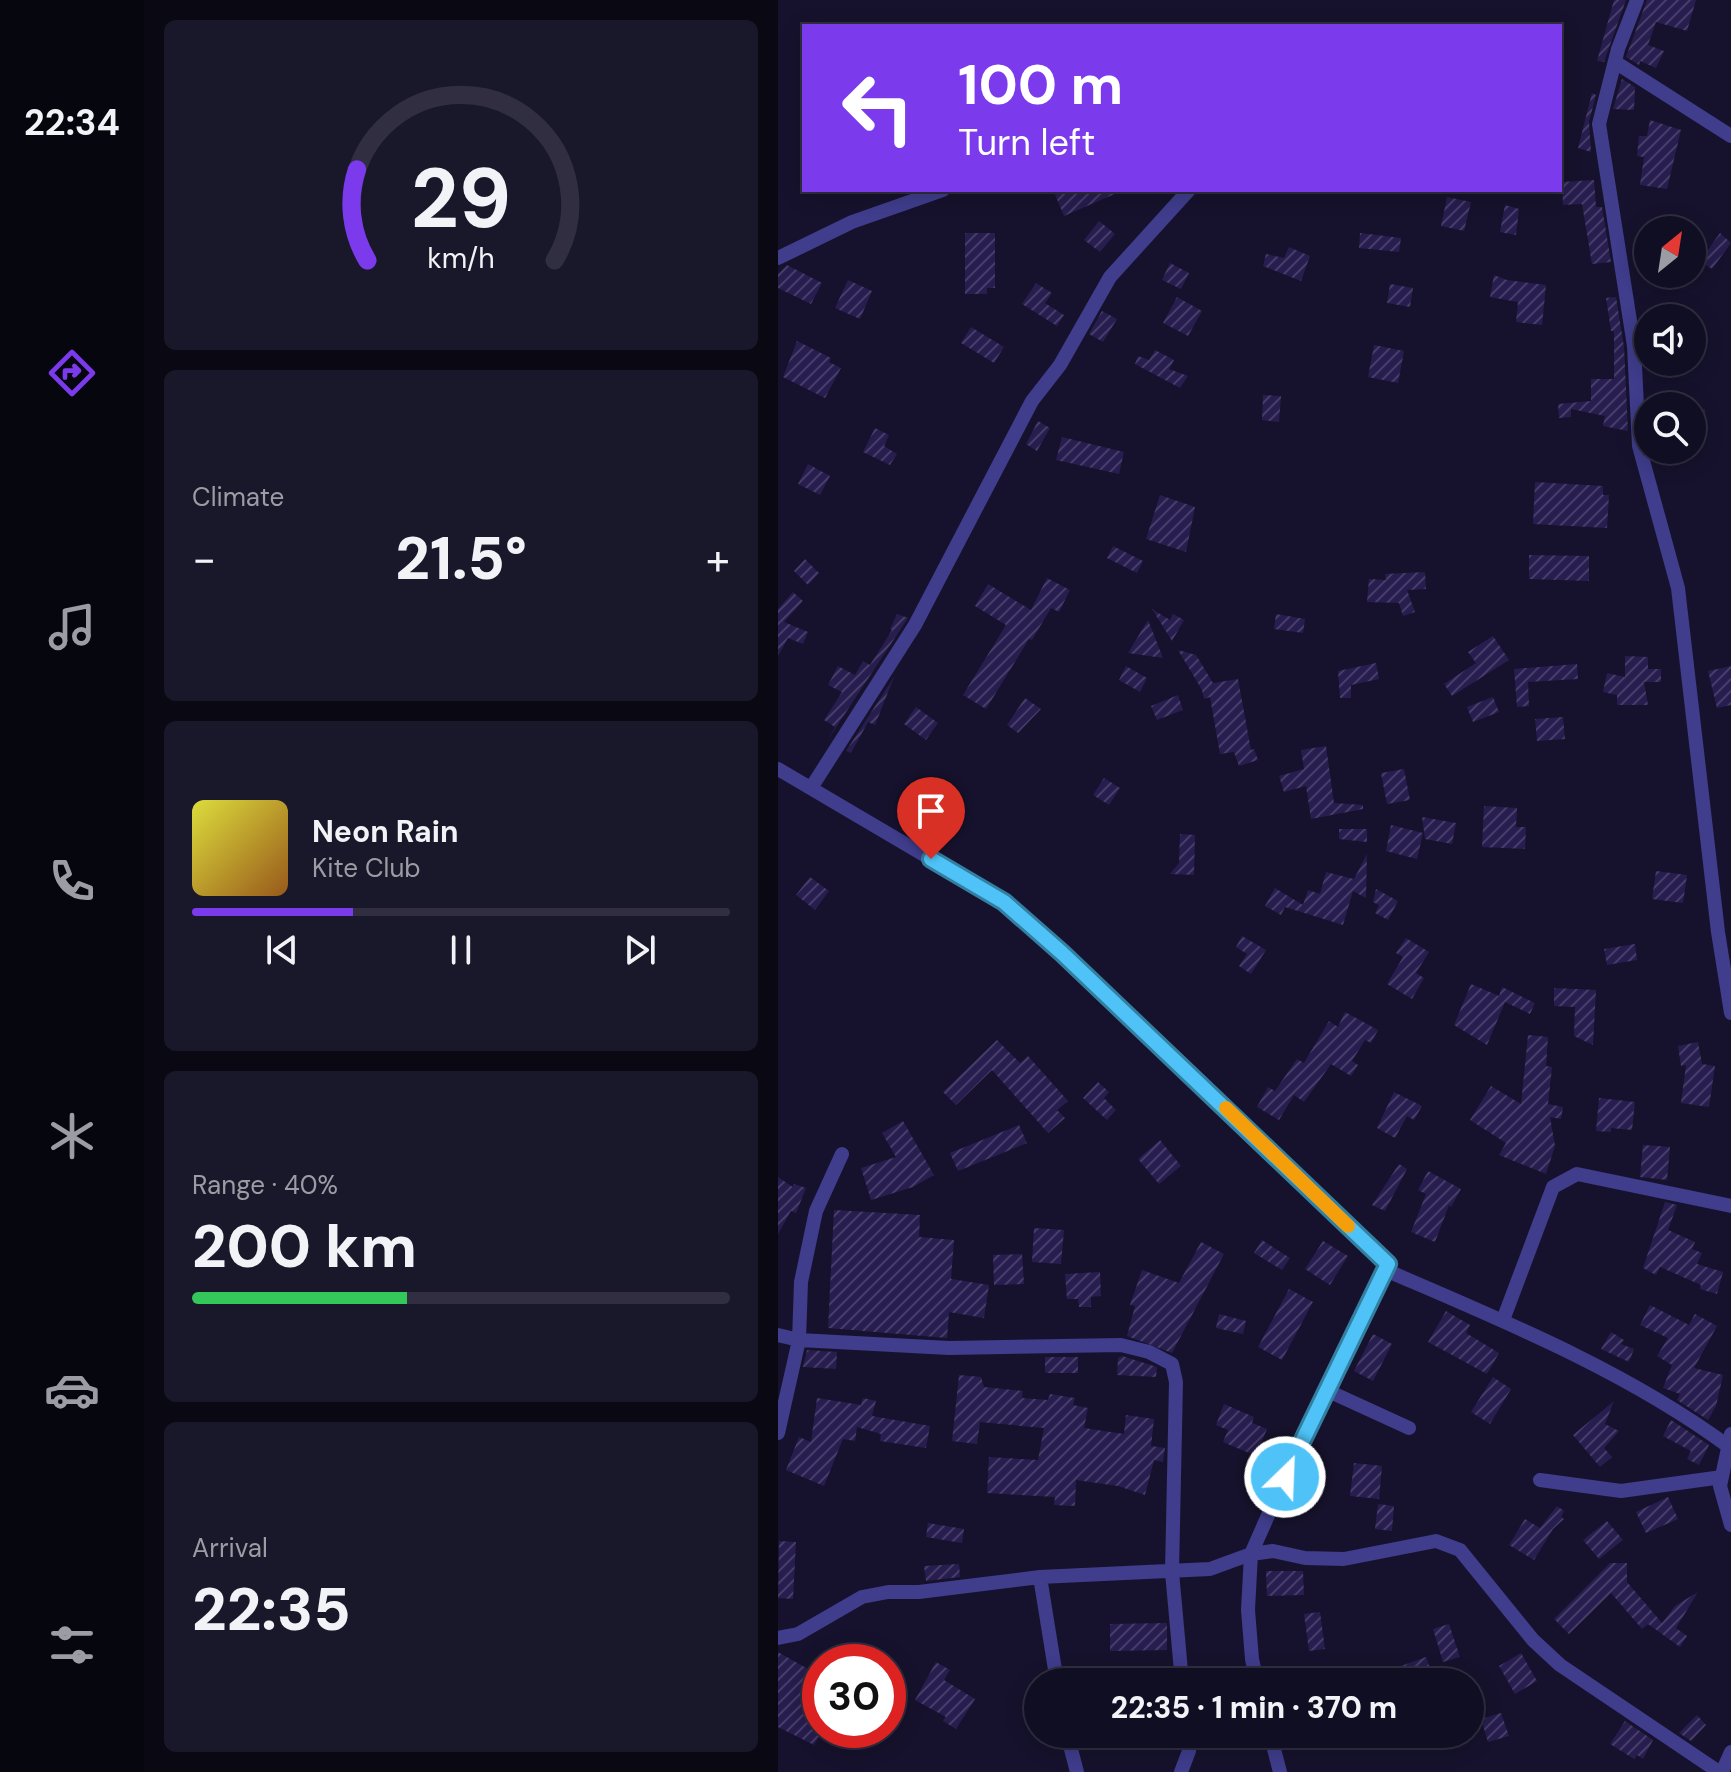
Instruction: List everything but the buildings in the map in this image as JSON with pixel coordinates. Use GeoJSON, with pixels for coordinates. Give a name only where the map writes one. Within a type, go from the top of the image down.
{"type":"FeatureCollection","features":[{"type":"Feature","properties":{"kind":"street"},"geometry":{"type":"LineString","coordinates":[[1637,0],[1615,62],[1599,124],[1634,346],[1639,446],[1678,588],[1718,932],[1731,1013]]}},
{"type":"Feature","properties":{"kind":"street"},"geometry":{"type":"LineString","coordinates":[[1615,62],[1731,136]]}},
{"type":"Feature","properties":{"kind":"street"},"geometry":{"type":"LineString","coordinates":[[778,258],[852,222],[937,192]]}},
{"type":"Feature","properties":{"kind":"street"},"geometry":{"type":"LineString","coordinates":[[811,788],[915,625],[1032,401],[1060,365],[1110,277],[1187,192]]}},
{"type":"Feature","properties":{"kind":"street"},"geometry":{"type":"LineString","coordinates":[[778,769],[1004,902],[1186,1069],[1388,1264],[1390,1272],[1503,1320],[1676,1408],[1729,1440],[1720,1486],[1731,1525]]}},
{"type":"Feature","properties":{"kind":"street"},"geometry":{"type":"LineString","coordinates":[[778,1433],[799,1340],[801,1282],[816,1211],[842,1154]]}},
{"type":"Feature","properties":{"kind":"street"},"geometry":{"type":"LineString","coordinates":[[1503,1320],[1553,1187],[1564,1178],[1577,1174],[1731,1206]]}},
{"type":"Feature","properties":{"kind":"street"},"geometry":{"type":"LineString","coordinates":[[1254,1668],[1248,1610],[1251,1554],[1388,1264]]}},
{"type":"Feature","properties":{"kind":"street"},"geometry":{"type":"LineString","coordinates":[[778,1335],[799,1340],[949,1348],[1121,1345],[1165,1358],[1172,1364],[1176,1382],[1172,1572],[1181,1668]]}},
{"type":"Feature","properties":{"kind":"street"},"geometry":{"type":"LineString","coordinates":[[1326,1390],[1409,1428]]}},
{"type":"Feature","properties":{"kind":"street"},"geometry":{"type":"LineString","coordinates":[[1540,1480],[1621,1491],[1722,1477]]}},
{"type":"Feature","properties":{"kind":"street"},"geometry":{"type":"LineString","coordinates":[[778,1638],[798,1634],[862,1597],[1040,1577],[1220,1567],[1251,1554],[1273,1551],[1305,1558],[1344,1559],[1404,1544],[1449,1543],[1460,1550],[1533,1640],[1560,1665],[1720,1772],[1731,1752]]}},
{"type":"Feature","properties":{"kind":"street"},"geometry":{"type":"LineString","coordinates":[[1040,1577],[1055,1668]]}},
{"type":"Feature","properties":{"kind":"street"},"geometry":{"type":"LineString","coordinates":[[1071,1748],[1077,1772]]}},
{"type":"Feature","properties":{"kind":"street"},"geometry":{"type":"LineString","coordinates":[[1181,1772],[1189,1748]]}},
{"type":"Feature","properties":{"kind":"street"},"geometry":{"type":"LineString","coordinates":[[1274,1748],[1280,1772]]}},
{"type":"Feature","properties":{"kind":"slow traffic"},"geometry":{"type":"LineString","coordinates":[[1226,1108],[1348,1226]]}},
{"type":"Feature","properties":{"kind":"route"},"geometry":{"type":"LineString","coordinates":[[931,859],[1004,902],[1062,953],[1388,1264],[1285,1477]]}}]}
